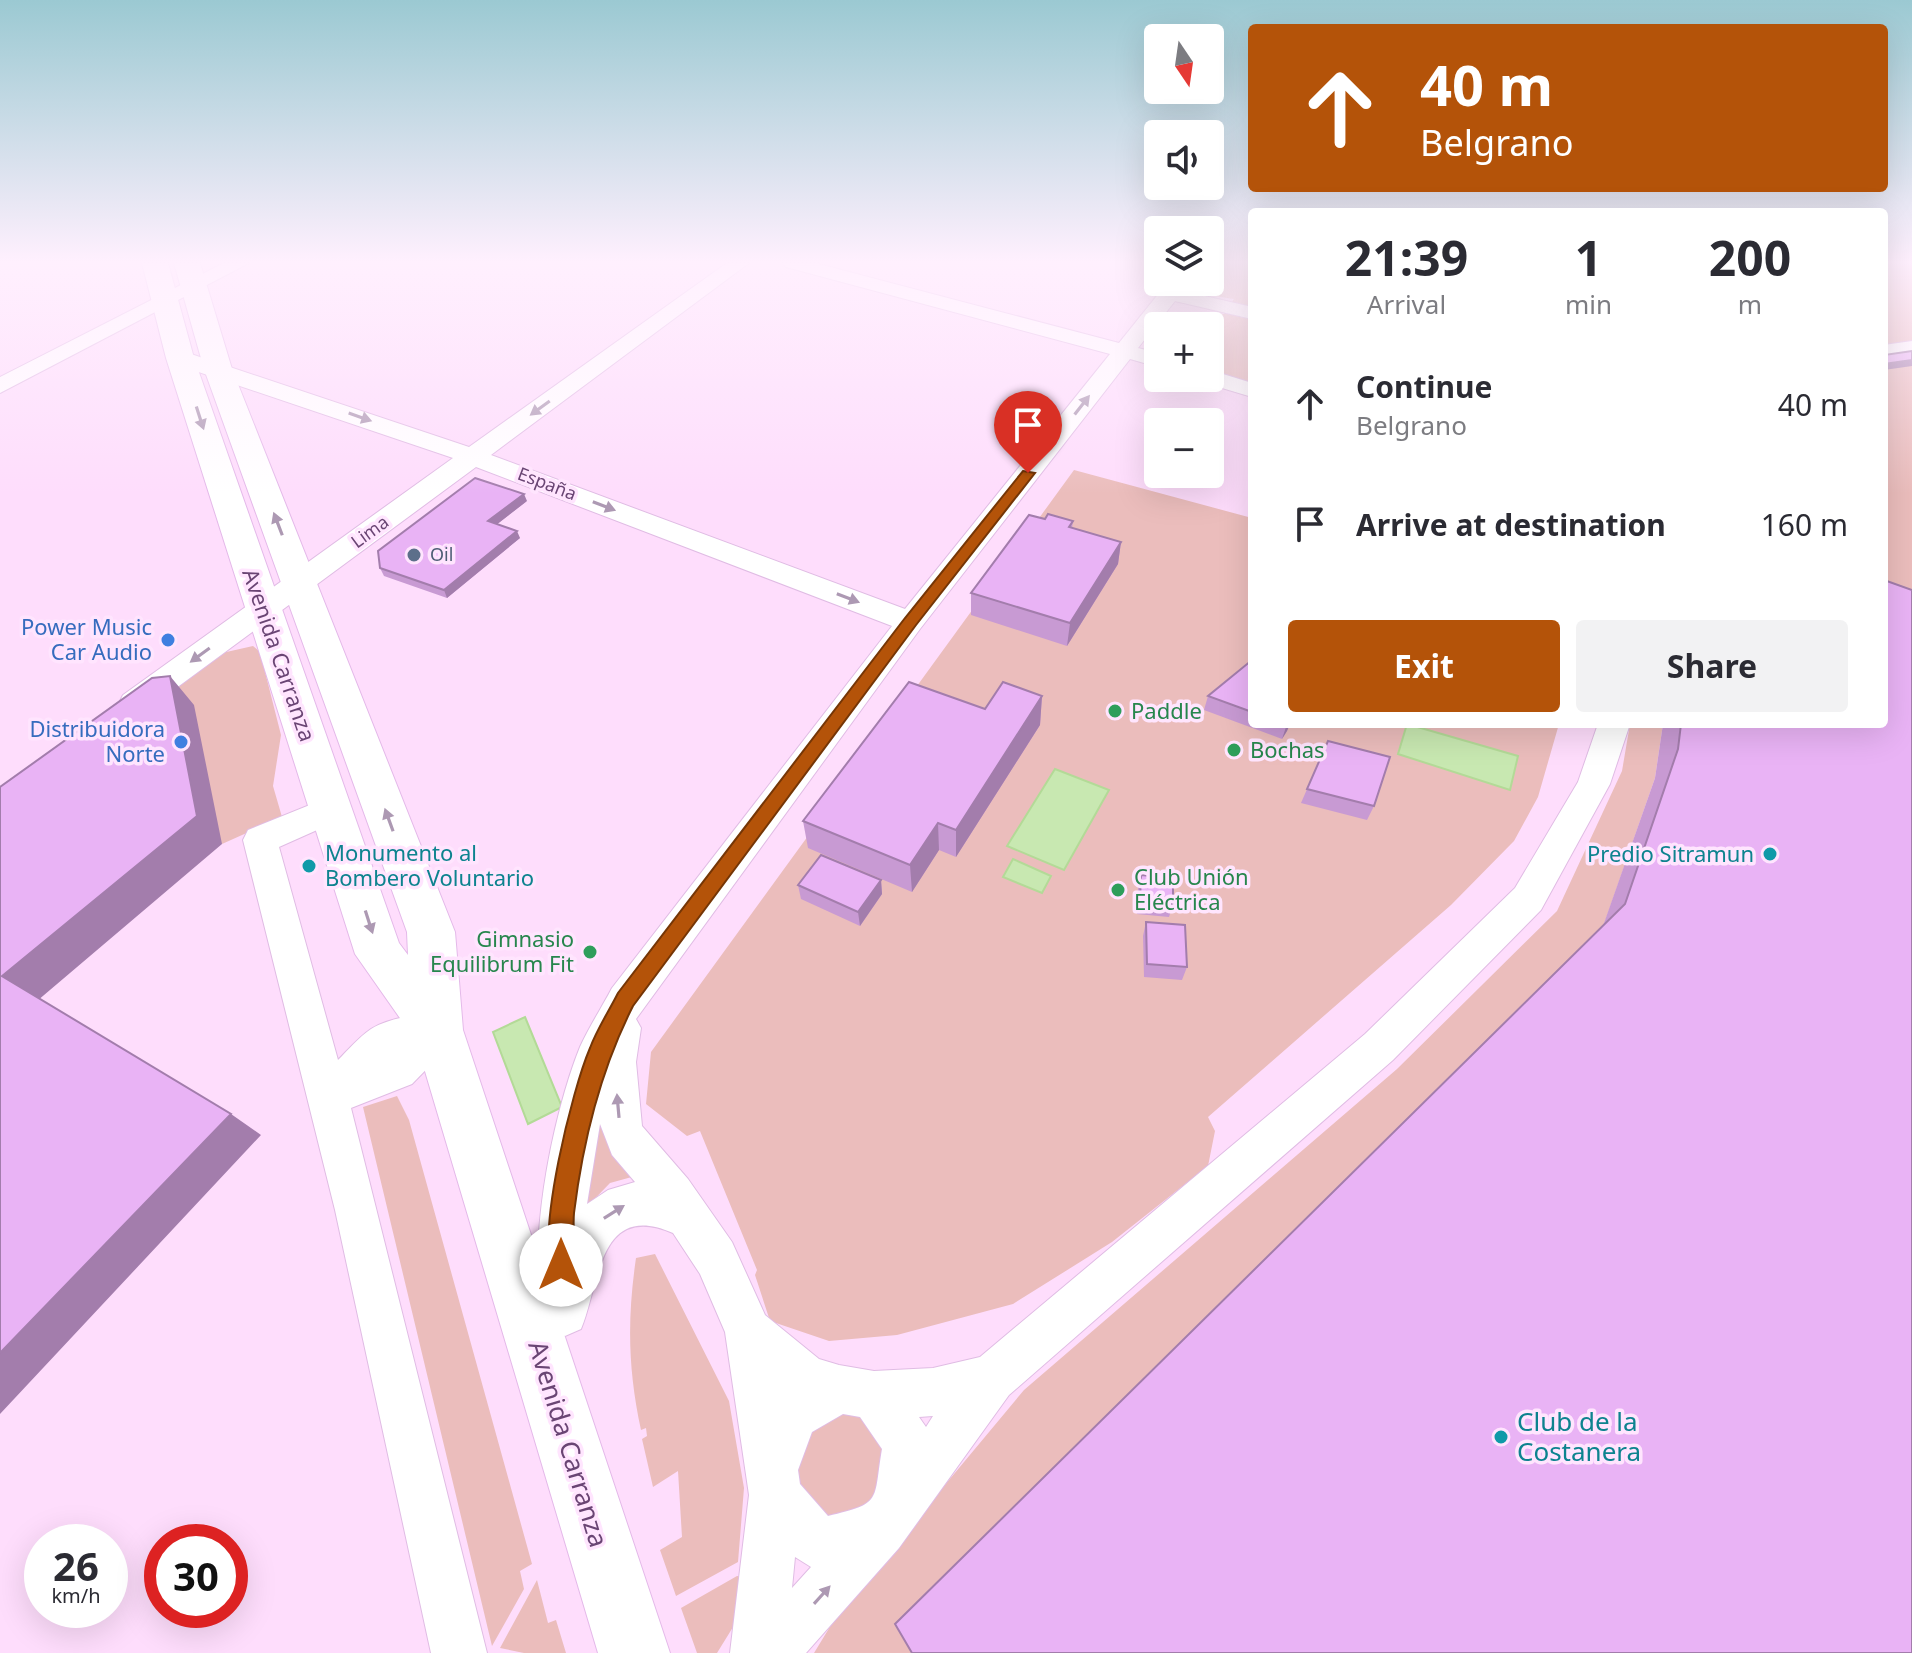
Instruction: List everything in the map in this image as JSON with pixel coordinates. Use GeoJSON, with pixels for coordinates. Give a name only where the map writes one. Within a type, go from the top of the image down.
{"type":"FeatureCollection","features":[{"type":"Feature","properties":{"kind":"main road","name":"Avenida Carranza"},"geometry":{"type":"LineString","coordinates":[[180,340],[180,358],[379,954],[438,1030]]}},
{"type":"Feature","properties":{"kind":"main road","name":"Avenida Carranza"},"geometry":{"type":"LineString","coordinates":[[206,340],[431,932],[438,1030],[634,1653]]}},
{"type":"Feature","properties":{"kind":"street"},"geometry":{"type":"LineString","coordinates":[[0,386],[81,340]]}},
{"type":"Feature","properties":{"kind":"street","name":"Lima"},"geometry":{"type":"LineString","coordinates":[[113,718],[633,340]]}},
{"type":"Feature","properties":{"kind":"street"},"geometry":{"type":"LineString","coordinates":[[1088,340],[1144,356]]}},
{"type":"Feature","properties":{"kind":"street"},"geometry":{"type":"LineString","coordinates":[[560,1414],[565,1313],[559,1241],[584,1098],[599,1050],[626,1000],[910,622],[1134,340]]}},
{"type":"Feature","properties":{"kind":"street"},"geometry":{"type":"LineString","coordinates":[[1888,351],[1912,348]]}},
{"type":"Feature","properties":{"kind":"street","name":"España"},"geometry":{"type":"LineString","coordinates":[[180,358],[473,457],[910,622]]}},
{"type":"Feature","properties":{"kind":"street"},"geometry":{"type":"LineString","coordinates":[[1224,381],[1248,389]]}},
{"type":"Feature","properties":{"kind":"street"},"geometry":{"type":"LineString","coordinates":[[243,435],[243,421],[259,405],[284,398],[308,399]]}},
{"type":"Feature","properties":{"kind":"street"},"geometry":{"type":"LineString","coordinates":[[769,1653],[889,1519],[992,1378],[1379,1047],[1528,899],[1594,784],[1613,728]]}},
{"type":"Feature","properties":{"kind":"street"},"geometry":{"type":"LineString","coordinates":[[332,809],[260,840],[357,1210],[456,1650]]}},
{"type":"Feature","properties":{"kind":"street"},"geometry":{"type":"LineString","coordinates":[[626,1000],[616,1062],[621,1128],[716,1258],[748,1332],[774,1482],[818,1544],[889,1519]]}},
{"type":"Feature","properties":{"kind":"street"},"geometry":{"type":"LineString","coordinates":[[327,1097],[398,1071],[438,1030]]}},
{"type":"Feature","properties":{"kind":"street"},"geometry":{"type":"LineString","coordinates":[[565,1313],[576,1263],[591,1230],[608,1213],[628,1203],[642,1202],[671,1208],[688,1217]]}},
{"type":"Feature","properties":{"kind":"street"},"geometry":{"type":"LineString","coordinates":[[748,1332],[806,1380],[857,1392],[933,1392],[992,1378]]}},
{"type":"Feature","properties":{"kind":"street"},"geometry":{"type":"LineString","coordinates":[[758,1653],[774,1482],[794,1415],[857,1392]]}},
{"type":"Feature","properties":{"kind":"street"},"geometry":{"type":"LineString","coordinates":[[857,1392],[908,1443],[889,1519]]}},
{"type":"Feature","properties":{"kind":"shaded area"},"geometry":{"type":"Polygon","coordinates":[[[1224,340],[1248,340],[1248,384],[1224,376],[1224,340]]]}},
{"type":"Feature","properties":{"kind":"shaded area"},"geometry":{"type":"Polygon","coordinates":[[[1888,340],[1912,340],[1912,628],[1888,619],[1888,340]]]}},
{"type":"Feature","properties":{"kind":"shaded area","name":"Club Unión Eléctrica"},"geometry":{"type":"Polygon","coordinates":[[[1074,470],[1248,517],[1248,728],[1558,728],[1538,797],[1514,841],[1451,905],[1208,1117],[1215,1131],[1208,1166],[1112,1242],[1013,1304],[897,1335],[829,1341],[770,1321],[755,1275],[757,1270],[700,1131],[687,1136],[646,1104],[651,1052],[1074,470]]]}},
{"type":"Feature","properties":{"kind":"shaded area"},"geometry":{"type":"Polygon","coordinates":[[[253,646],[260,652],[281,735],[273,786],[282,817],[222,844],[0,816],[222,653],[253,646]]]}},
{"type":"Feature","properties":{"kind":"shaded area"},"geometry":{"type":"Polygon","coordinates":[[[1406,728],[1421,728],[1518,756],[1510,790],[1398,754],[1406,728]]]}},
{"type":"Feature","properties":{"kind":"shaded area","name":"Club de la Costanera"},"geometry":{"type":"Polygon","coordinates":[[[1629,728],[1662,728],[1655,778],[1602,930],[1912,1653],[814,1653],[839,1612],[1024,1390],[1397,1069],[1557,911],[1622,771],[1629,728]]]}},
{"type":"Feature","properties":{"kind":"shaded area"},"geometry":{"type":"Polygon","coordinates":[[[1055,769],[1109,790],[1064,870],[1007,846],[1055,769]]]}},
{"type":"Feature","properties":{"kind":"shaded area"},"geometry":{"type":"Polygon","coordinates":[[[1013,859],[1051,876],[1042,893],[1003,877],[1013,859]]]}},
{"type":"Feature","properties":{"kind":"shaded area"},"geometry":{"type":"Polygon","coordinates":[[[525,1017],[562,1107],[528,1124],[493,1032],[525,1017]]]}},
{"type":"Feature","properties":{"kind":"shaded area"},"geometry":{"type":"Polygon","coordinates":[[[603,1092],[639,1175],[610,1183],[581,1213],[603,1092]]]}},
{"type":"Feature","properties":{"kind":"shaded area"},"geometry":{"type":"Polygon","coordinates":[[[397,1096],[409,1120],[532,1564],[520,1571],[524,1589],[492,1646],[363,1107],[397,1096]]]}},
{"type":"Feature","properties":{"kind":"shaded area"},"geometry":{"type":"Polygon","coordinates":[[[655,1254],[729,1401],[744,1488],[738,1562],[676,1596],[660,1550],[682,1537],[678,1471],[653,1487],[642,1439],[647,1436],[646,1428],[641,1430],[631,1365],[631,1302],[636,1258],[655,1254]]]}},
{"type":"Feature","properties":{"kind":"shaded area"},"geometry":{"type":"Polygon","coordinates":[[[836,1406],[874,1415],[894,1454],[883,1501],[847,1527],[806,1516],[788,1475],[800,1430],[836,1406]]]}},
{"type":"Feature","properties":{"kind":"shaded area"},"geometry":{"type":"Polygon","coordinates":[[[737,1576],[752,1578],[738,1619],[717,1653],[697,1653],[681,1608],[737,1576]]]}},
{"type":"Feature","properties":{"kind":"shaded area"},"geometry":{"type":"Polygon","coordinates":[[[537,1580],[548,1623],[556,1620],[566,1653],[524,1653],[500,1648],[537,1580]]]}},
{"type":"Feature","properties":{"kind":"building"},"geometry":{"type":"Polygon","coordinates":[[[1912,351],[1912,360],[1888,363],[1888,354],[1912,351]]]}},
{"type":"Feature","properties":{"kind":"building"},"geometry":{"type":"Polygon","coordinates":[[[475,478],[524,494],[488,521],[517,531],[444,590],[380,568],[378,551],[475,478]]]}},
{"type":"Feature","properties":{"kind":"building"},"geometry":{"type":"Polygon","coordinates":[[[1048,514],[1073,521],[1069,527],[1121,542],[1070,623],[971,593],[1029,515],[1045,519],[1048,514]]]}},
{"type":"Feature","properties":{"kind":"building","name":"Club de la Costanera"},"geometry":{"type":"Polygon","coordinates":[[[1888,581],[1912,590],[1912,1653],[912,1653],[895,1624],[1625,904],[1678,749],[1681,728],[1888,728],[1888,581]]]}},
{"type":"Feature","properties":{"kind":"building"},"geometry":{"type":"Polygon","coordinates":[[[1248,663],[1248,711],[1208,696],[1248,663]]]}},
{"type":"Feature","properties":{"kind":"building"},"geometry":{"type":"Polygon","coordinates":[[[170,676],[197,816],[2,976],[231,1114],[0,1353],[0,787],[152,678],[170,676]]]}},
{"type":"Feature","properties":{"kind":"building"},"geometry":{"type":"Polygon","coordinates":[[[909,682],[985,709],[1003,682],[1042,696],[956,830],[938,823],[910,865],[803,821],[909,682]]]}},
{"type":"Feature","properties":{"kind":"building"},"geometry":{"type":"Polygon","coordinates":[[[1328,741],[1390,757],[1374,806],[1307,789],[1328,741]]]}},
{"type":"Feature","properties":{"kind":"building"},"geometry":{"type":"Polygon","coordinates":[[[821,855],[881,880],[858,912],[798,885],[821,855]]]}},
{"type":"Feature","properties":{"kind":"building"},"geometry":{"type":"Polygon","coordinates":[[[1141,875],[1173,878],[1173,904],[1140,901],[1141,875]]]}},
{"type":"Feature","properties":{"kind":"building"},"geometry":{"type":"Polygon","coordinates":[[[1146,922],[1185,925],[1187,967],[1147,964],[1146,922]]]}},
{"type":"Feature","properties":{"kind":"place","name":"Oil"},"geometry":{"type":"Point","coordinates":[414,555]}},
{"type":"Feature","properties":{"kind":"place","name":"Power Music Car Audio"},"geometry":{"type":"Point","coordinates":[168,640]}},
{"type":"Feature","properties":{"kind":"place","name":"Paddle"},"geometry":{"type":"Point","coordinates":[1115,711]}},
{"type":"Feature","properties":{"kind":"place","name":"Distribuidora Norte"},"geometry":{"type":"Point","coordinates":[181,742]}},
{"type":"Feature","properties":{"kind":"place","name":"Bochas"},"geometry":{"type":"Point","coordinates":[1234,750]}},
{"type":"Feature","properties":{"kind":"place","name":"Predio Sitramun"},"geometry":{"type":"Point","coordinates":[1770,854]}},
{"type":"Feature","properties":{"kind":"place","name":"Monumento al Bombero Voluntario"},"geometry":{"type":"Point","coordinates":[309,866]}},
{"type":"Feature","properties":{"kind":"place","name":"Club Unión Eléctrica"},"geometry":{"type":"Point","coordinates":[1118,890]}},
{"type":"Feature","properties":{"kind":"place","name":"Gimnasio Equilibrum Fit"},"geometry":{"type":"Point","coordinates":[590,952]}},
{"type":"Feature","properties":{"kind":"place","name":"Club de la Costanera"},"geometry":{"type":"Point","coordinates":[1501,1437]}},
{"type":"Feature","properties":{"kind":"route"},"geometry":{"type":"LineString","coordinates":[[561,1265],[559,1241],[562,1215],[584,1098],[599,1050],[610,1027],[626,1000],[910,622],[1028,473]]}}]}
